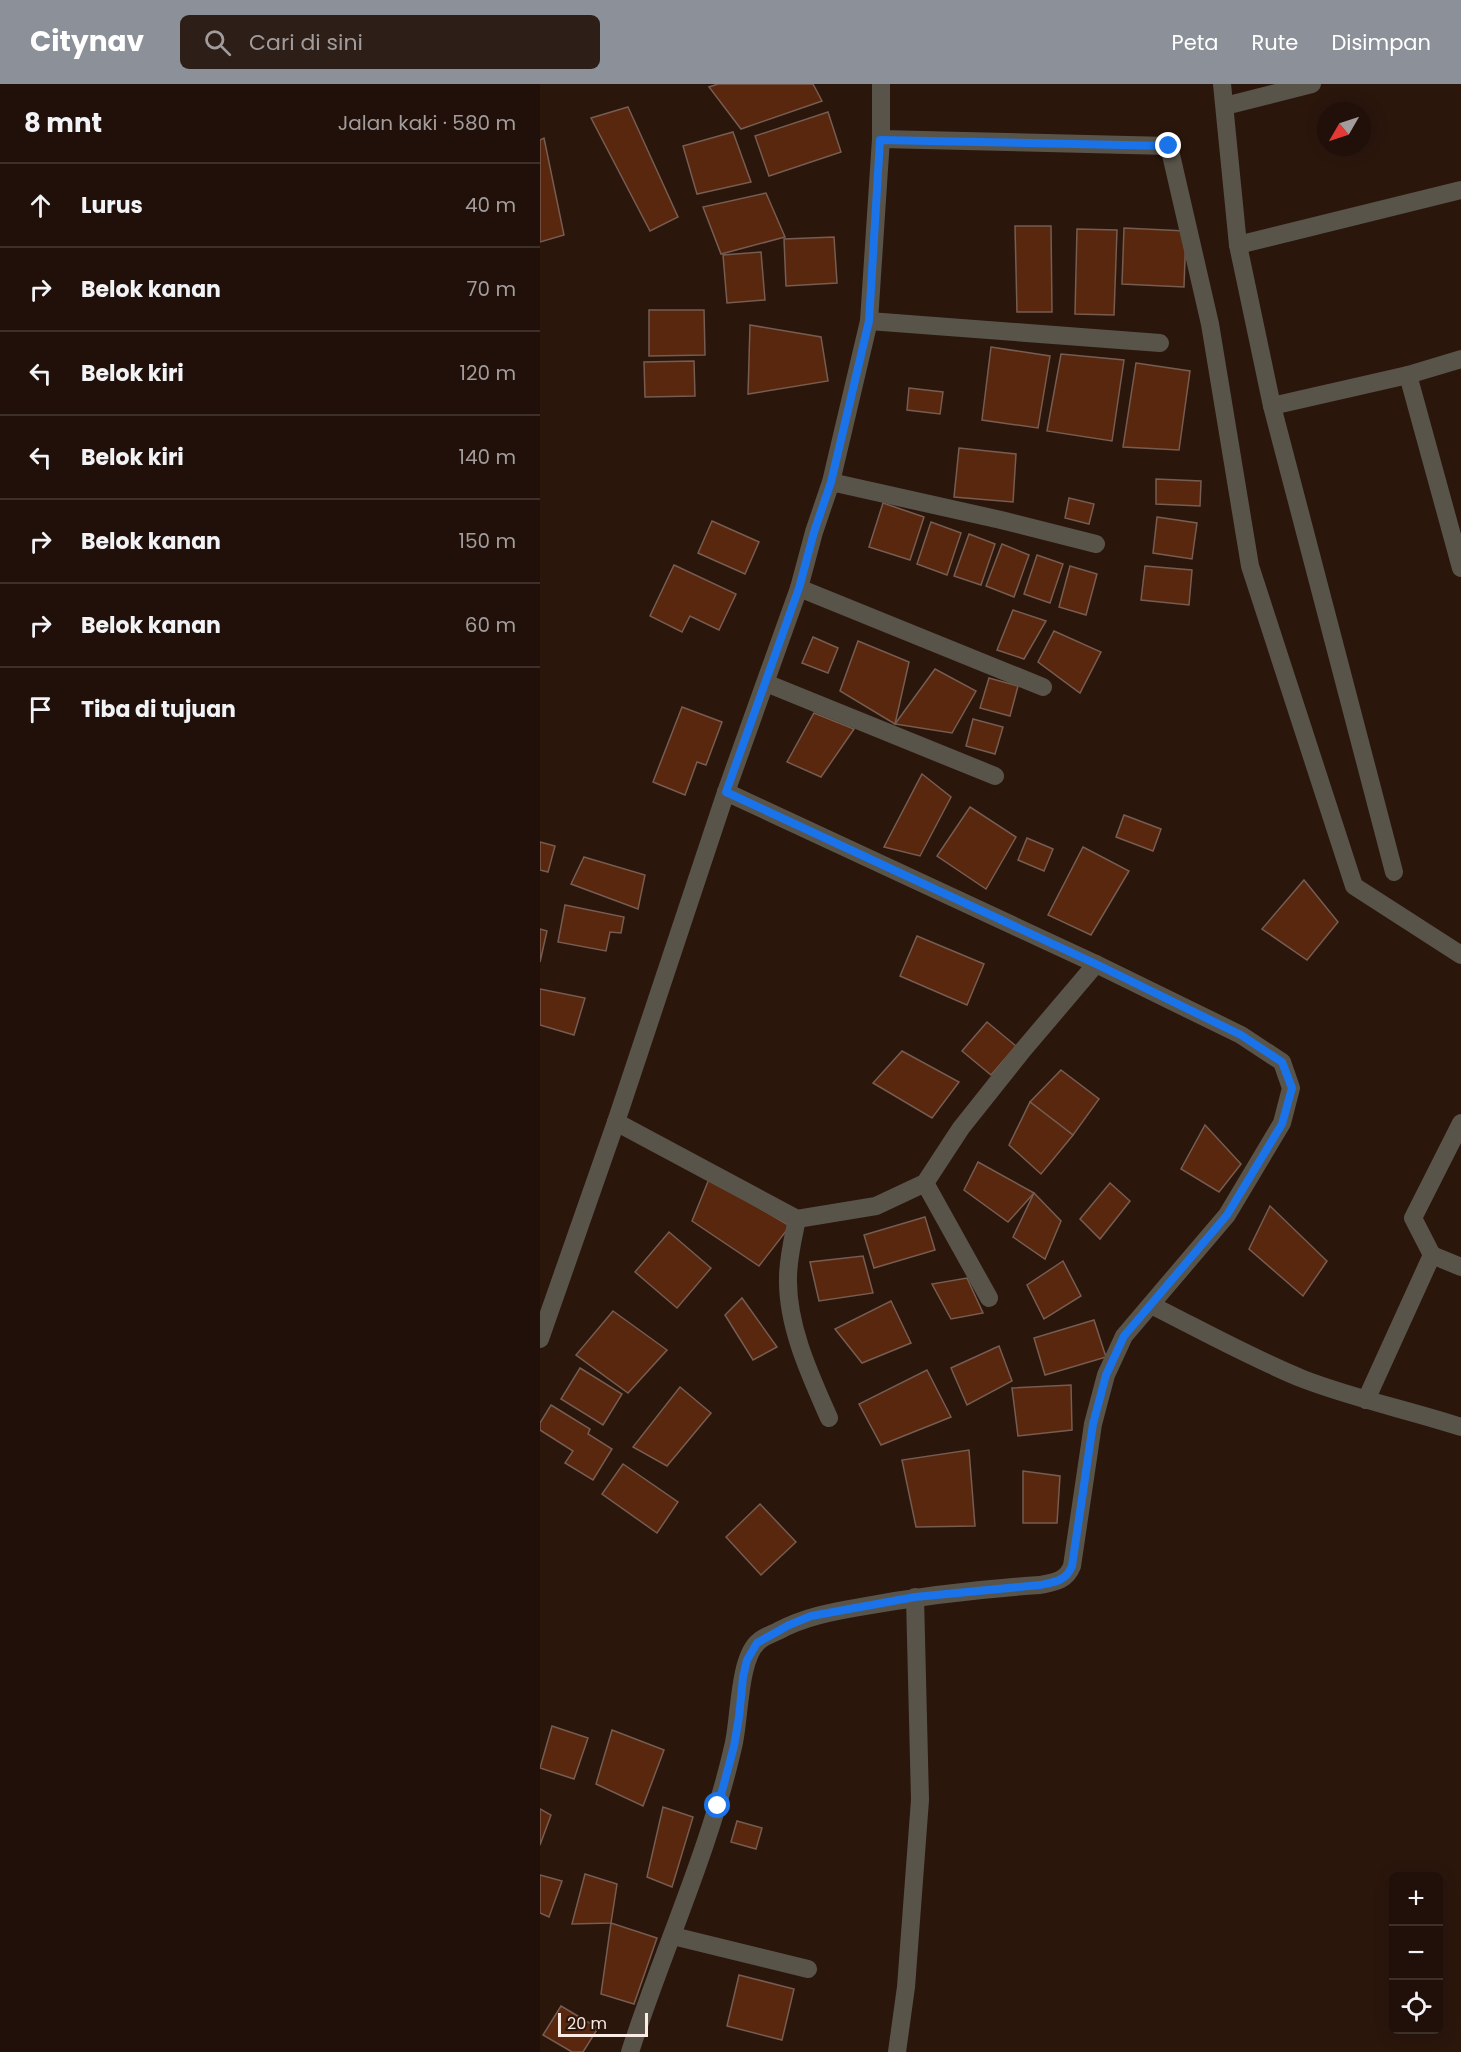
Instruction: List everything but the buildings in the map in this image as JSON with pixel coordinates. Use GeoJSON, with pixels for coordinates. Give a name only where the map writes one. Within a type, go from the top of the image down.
{"type":"FeatureCollection","features":[{"type":"Feature","properties":{"kind":"street"},"geometry":{"type":"LineString","coordinates":[[540,1339],[616,1122],[726,792],[799,588],[814,532],[831,482],[869,321],[880,140],[881,84]]}},
{"type":"Feature","properties":{"kind":"street"},"geometry":{"type":"LineString","coordinates":[[1222,84],[1238,246],[1272,406],[1394,872]]}},
{"type":"Feature","properties":{"kind":"street"},"geometry":{"type":"LineString","coordinates":[[1224,106],[1312,84]]}},
{"type":"Feature","properties":{"kind":"street"},"geometry":{"type":"LineString","coordinates":[[880,140],[1169,146],[1210,324],[1250,566],[1354,886],[1461,955]]}},
{"type":"Feature","properties":{"kind":"street"},"geometry":{"type":"LineString","coordinates":[[1238,246],[1461,190]]}},
{"type":"Feature","properties":{"kind":"street"},"geometry":{"type":"LineString","coordinates":[[869,321],[1160,343]]}},
{"type":"Feature","properties":{"kind":"street"},"geometry":{"type":"LineString","coordinates":[[1272,406],[1408,375],[1461,359]]}},
{"type":"Feature","properties":{"kind":"street"},"geometry":{"type":"LineString","coordinates":[[1408,375],[1461,568]]}},
{"type":"Feature","properties":{"kind":"street"},"geometry":{"type":"LineString","coordinates":[[831,482],[1096,544]]}},
{"type":"Feature","properties":{"kind":"street"},"geometry":{"type":"LineString","coordinates":[[799,588],[1043,687]]}},
{"type":"Feature","properties":{"kind":"street"},"geometry":{"type":"LineString","coordinates":[[766,683],[995,776]]}},
{"type":"Feature","properties":{"kind":"street"},"geometry":{"type":"LineString","coordinates":[[630,2052],[718,1806],[737,1727],[747,1660],[757,1643],[811,1616],[915,1597],[1040,1585],[1057,1582],[1068,1576],[1072,1566],[1093,1424],[1106,1375],[1124,1336],[1227,1215],[1282,1124],[1292,1088],[1282,1062],[1241,1035],[1096,964],[726,792]]}},
{"type":"Feature","properties":{"kind":"street"},"geometry":{"type":"LineString","coordinates":[[616,1122],[797,1219],[876,1206],[925,1183],[961,1128],[1096,964]]}},
{"type":"Feature","properties":{"kind":"street"},"geometry":{"type":"LineString","coordinates":[[1461,1123],[1413,1218],[1432,1255],[1461,1267]]}},
{"type":"Feature","properties":{"kind":"street"},"geometry":{"type":"LineString","coordinates":[[925,1183],[989,1298]]}},
{"type":"Feature","properties":{"kind":"street"},"geometry":{"type":"LineString","coordinates":[[797,1219],[790,1251],[788,1279],[791,1312],[803,1354],[829,1418]]}},
{"type":"Feature","properties":{"kind":"street"},"geometry":{"type":"LineString","coordinates":[[1366,1400],[1432,1255]]}},
{"type":"Feature","properties":{"kind":"street"},"geometry":{"type":"LineString","coordinates":[[1151,1305],[1304,1379],[1366,1400],[1461,1427]]}},
{"type":"Feature","properties":{"kind":"street"},"geometry":{"type":"LineString","coordinates":[[897,2052],[906,1987],[920,1800],[915,1597]]}},
{"type":"Feature","properties":{"kind":"street"},"geometry":{"type":"LineString","coordinates":[[673,1936],[808,1969]]}},
{"type":"Feature","properties":{"kind":"route"},"geometry":{"type":"LineString","coordinates":[[718,1806],[734,1746],[747,1660],[757,1643],[811,1616],[915,1597],[1040,1585],[1057,1582],[1068,1576],[1072,1566],[1093,1424],[1106,1375],[1124,1336],[1227,1215],[1282,1124],[1292,1088],[1282,1062],[1241,1035],[1096,964],[726,792],[799,588],[814,532],[831,482],[869,321],[880,140],[1169,146]]}}]}
